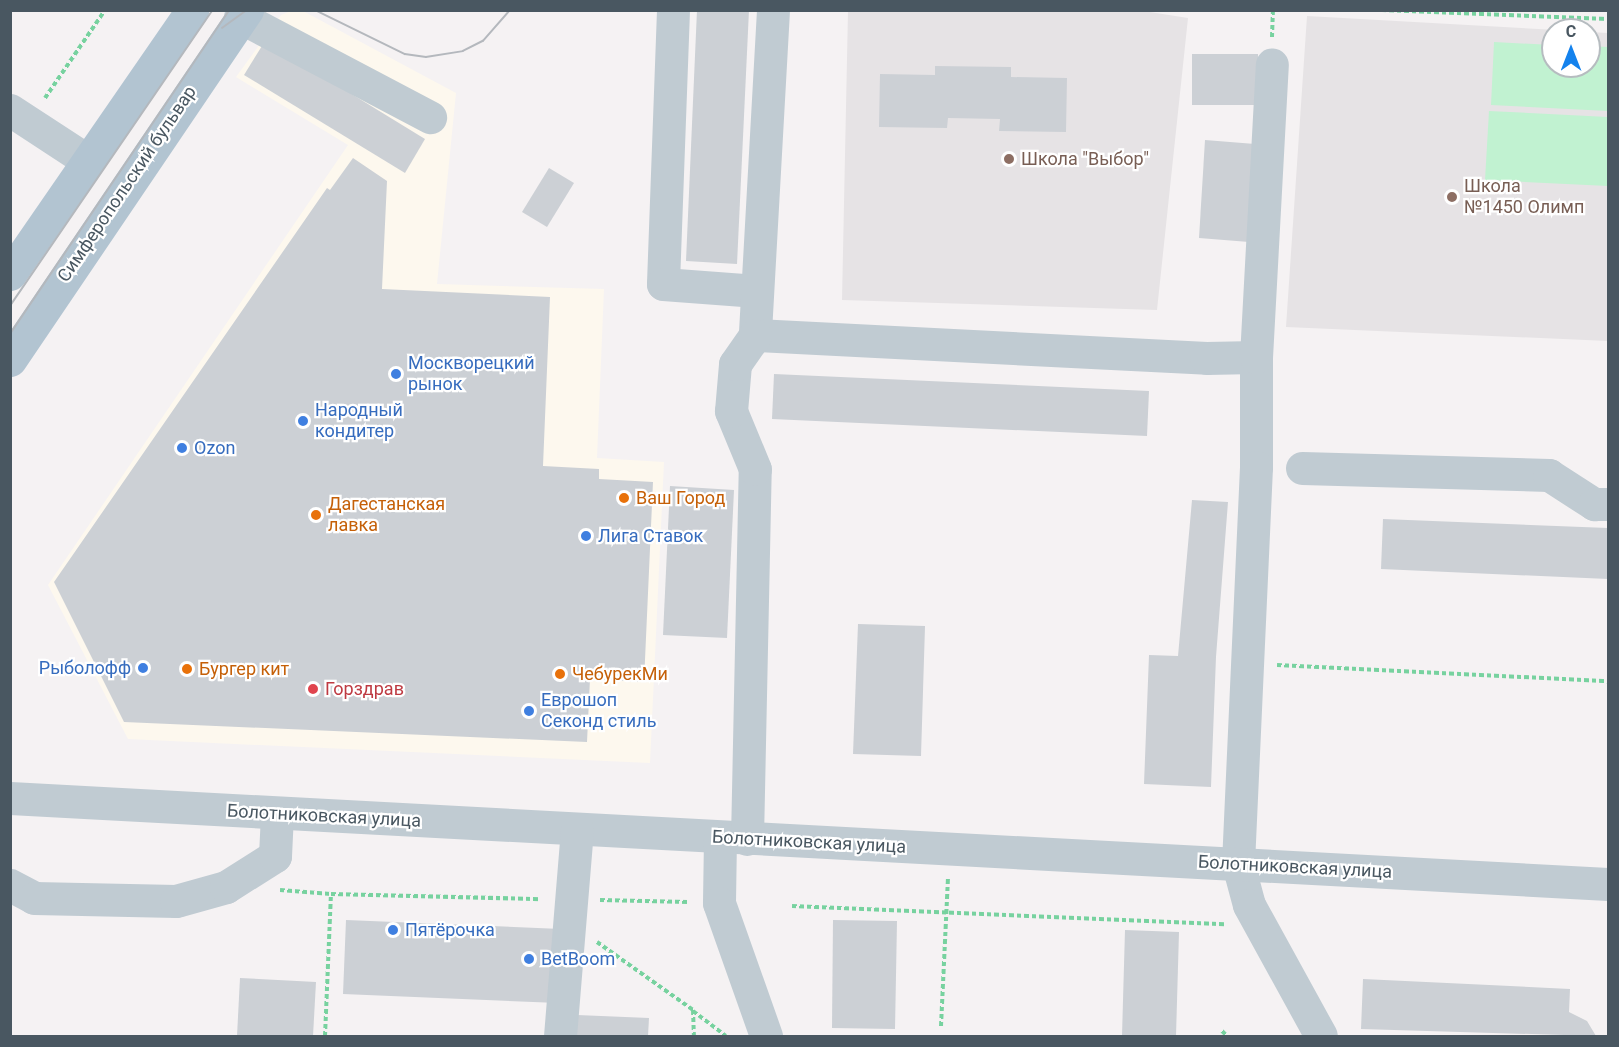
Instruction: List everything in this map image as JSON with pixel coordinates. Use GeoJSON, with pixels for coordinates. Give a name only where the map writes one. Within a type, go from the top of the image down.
{"type":"FeatureCollection","features":[{"type":"Feature","properties":{"kind":"main road"},"geometry":{"type":"LineString","coordinates":[[10,274],[192,10]]}},
{"type":"Feature","properties":{"kind":"main road","name":"Симферопольский бульвар"},"geometry":{"type":"LineString","coordinates":[[10,360],[244,14]]}},
{"type":"Feature","properties":{"kind":"street"},"geometry":{"type":"LineString","coordinates":[[673,10],[663,284],[757,291]]}},
{"type":"Feature","properties":{"kind":"street"},"geometry":{"type":"LineString","coordinates":[[766,1036],[719,903],[733,839],[755,469],[731,411],[735,364],[755,335],[773,10]]}},
{"type":"Feature","properties":{"kind":"street"},"geometry":{"type":"LineString","coordinates":[[244,14],[430,117]]}},
{"type":"Feature","properties":{"kind":"street"},"geometry":{"type":"LineString","coordinates":[[1272,64],[1256,357],[1247,664],[1238,864],[1249,905],[1321,1036]]}},
{"type":"Feature","properties":{"kind":"street"},"geometry":{"type":"LineString","coordinates":[[19,116],[88,161]]}},
{"type":"Feature","properties":{"kind":"street"},"geometry":{"type":"LineString","coordinates":[[755,335],[1206,358],[1256,357]]}},
{"type":"Feature","properties":{"kind":"street"},"geometry":{"type":"LineString","coordinates":[[1302,468],[1549,475],[1594,504],[1608,504]]}},
{"type":"Feature","properties":{"kind":"street","name":"Болотниковская улица"},"geometry":{"type":"LineString","coordinates":[[10,798],[733,839],[1608,884]]}},
{"type":"Feature","properties":{"kind":"street"},"geometry":{"type":"LineString","coordinates":[[10,885],[34,898],[128,903],[177,901],[226,887],[275,856],[276,813]]}},
{"type":"Feature","properties":{"kind":"street"},"geometry":{"type":"LineString","coordinates":[[560,1036],[568,910],[577,830]]}},
{"type":"Feature","properties":{"kind":"path"},"geometry":{"type":"LineString","coordinates":[[19,116],[105,10]]}},
{"type":"Feature","properties":{"kind":"path"},"geometry":{"type":"LineString","coordinates":[[1382,10],[1608,19]]}},
{"type":"Feature","properties":{"kind":"path"},"geometry":{"type":"LineString","coordinates":[[1247,664],[1608,681]]}},
{"type":"Feature","properties":{"kind":"path"},"geometry":{"type":"LineString","coordinates":[[941,1026],[949,849]]}},
{"type":"Feature","properties":{"kind":"path"},"geometry":{"type":"LineString","coordinates":[[325,1036],[331,894],[536,898],[568,910],[726,1036]]}},
{"type":"Feature","properties":{"kind":"path"},"geometry":{"type":"LineString","coordinates":[[536,898],[568,910],[719,903]]}},
{"type":"Feature","properties":{"kind":"path"},"geometry":{"type":"LineString","coordinates":[[792,906],[1225,925],[1249,905]]}},
{"type":"Feature","properties":{"kind":"path"},"geometry":{"type":"LineString","coordinates":[[693,1010],[694,1036]]}},
{"type":"Feature","properties":{"kind":"path"},"geometry":{"type":"LineString","coordinates":[[1222,1030],[1227,1036]]}},
{"type":"Feature","properties":{"kind":"shaded area","name":"Школа \"Выбор\""},"geometry":{"type":"Polygon","coordinates":[[[1137,10],[1188,18],[1157,310],[842,300],[848,11],[1137,10]]]}},
{"type":"Feature","properties":{"kind":"shaded area","name":"Москворецкий рынок"},"geometry":{"type":"Polygon","coordinates":[[[291,11],[303,11],[456,93],[437,284],[604,289],[597,458],[664,462],[650,763],[128,739],[48,585],[348,145],[236,77],[281,15],[291,11]]]}},
{"type":"Feature","properties":{"kind":"shaded area","name":"Школа №1450 Олимп"},"geometry":{"type":"Polygon","coordinates":[[[1307,16],[1541,29],[1541,78],[1601,78],[1601,33],[1608,33],[1608,341],[1286,327],[1307,16]]]}},
{"type":"Feature","properties":{"kind":"green space"},"geometry":{"type":"Polygon","coordinates":[[[1494,42],[1541,44],[1541,78],[1601,78],[1601,47],[1608,47],[1608,111],[1491,105],[1494,42]]]}},
{"type":"Feature","properties":{"kind":"green space"},"geometry":{"type":"Polygon","coordinates":[[[1489,111],[1608,117],[1608,186],[1485,180],[1489,111]]]}},
{"type":"Feature","properties":{"kind":"building"},"geometry":{"type":"Polygon","coordinates":[[[697,10],[749,10],[737,264],[686,261],[697,10]]]}},
{"type":"Feature","properties":{"kind":"building"},"geometry":{"type":"Polygon","coordinates":[[[265,41],[425,139],[405,173],[244,75],[265,41]]]}},
{"type":"Feature","properties":{"kind":"building"},"geometry":{"type":"Polygon","coordinates":[[[1192,54],[1258,54],[1258,105],[1192,105],[1192,54]]]}},
{"type":"Feature","properties":{"kind":"building"},"geometry":{"type":"Polygon","coordinates":[[[935,66],[1011,67],[1011,77],[1067,78],[1066,132],[999,131],[1000,119],[948,118],[947,128],[879,127],[880,74],[935,75],[935,66]]]}},
{"type":"Feature","properties":{"kind":"building"},"geometry":{"type":"Polygon","coordinates":[[[1205,140],[1255,144],[1249,242],[1199,238],[1205,140]]]}},
{"type":"Feature","properties":{"kind":"building","name":"Москворецкий рынок"},"geometry":{"type":"Polygon","coordinates":[[[353,158],[387,181],[382,289],[550,297],[543,466],[599,469],[599,479],[653,482],[644,682],[590,679],[587,742],[124,722],[54,582],[327,188],[330,190],[353,158]]]}},
{"type":"Feature","properties":{"kind":"building"},"geometry":{"type":"Polygon","coordinates":[[[549,168],[574,183],[547,227],[522,212],[549,168]]]}},
{"type":"Feature","properties":{"kind":"building"},"geometry":{"type":"Polygon","coordinates":[[[774,374],[1149,391],[1147,436],[772,419],[774,374]]]}},
{"type":"Feature","properties":{"kind":"building"},"geometry":{"type":"Polygon","coordinates":[[[670,486],[734,490],[727,638],[663,635],[670,486]]]}},
{"type":"Feature","properties":{"kind":"building"},"geometry":{"type":"Polygon","coordinates":[[[1192,500],[1228,502],[1216,657],[1211,787],[1144,784],[1149,655],[1178,656],[1192,500]]]}},
{"type":"Feature","properties":{"kind":"building"},"geometry":{"type":"Polygon","coordinates":[[[1383,519],[1608,528],[1608,579],[1381,569],[1383,519]]]}},
{"type":"Feature","properties":{"kind":"building"},"geometry":{"type":"Polygon","coordinates":[[[858,624],[925,626],[921,756],[853,754],[858,624]]]}},
{"type":"Feature","properties":{"kind":"building"},"geometry":{"type":"Polygon","coordinates":[[[346,920],[561,929],[558,1003],[343,994],[346,920]]]}},
{"type":"Feature","properties":{"kind":"building"},"geometry":{"type":"Polygon","coordinates":[[[833,920],[897,921],[895,1029],[832,1028],[833,920]]]}},
{"type":"Feature","properties":{"kind":"building"},"geometry":{"type":"Polygon","coordinates":[[[1125,930],[1179,932],[1176,1036],[1122,1036],[1125,930]]]}},
{"type":"Feature","properties":{"kind":"building"},"geometry":{"type":"Polygon","coordinates":[[[240,978],[316,982],[313,1036],[237,1036],[240,978]]]}},
{"type":"Feature","properties":{"kind":"building"},"geometry":{"type":"Polygon","coordinates":[[[1363,979],[1570,989],[1569,1012],[1587,1021],[1596,1036],[1361,1029],[1363,979]]]}},
{"type":"Feature","properties":{"kind":"building"},"geometry":{"type":"Polygon","coordinates":[[[577,1015],[649,1018],[648,1036],[576,1036],[577,1015]]]}},
{"type":"Feature","properties":{"kind":"tram line"},"geometry":{"type":"LineString","coordinates":[[10,306],[213,10]]}},
{"type":"Feature","properties":{"kind":"tram line"},"geometry":{"type":"LineString","coordinates":[[10,334],[229,10]]}},
{"type":"Feature","properties":{"kind":"tram line"},"geometry":{"type":"LineString","coordinates":[[222,28],[247,10]]}},
{"type":"Feature","properties":{"kind":"tram line"},"geometry":{"type":"LineString","coordinates":[[315,10],[405,54],[426,57],[463,51],[483,41],[510,10]]}},
{"type":"Feature","properties":{"kind":"place","name":"Школа \"Выбор\""},"geometry":{"type":"Point","coordinates":[1009,159]}},
{"type":"Feature","properties":{"kind":"place","name":"Школа №1450 Олимп"},"geometry":{"type":"Point","coordinates":[1452,197]}},
{"type":"Feature","properties":{"kind":"place","name":"Москворецкий рынок"},"geometry":{"type":"Point","coordinates":[396,374]}},
{"type":"Feature","properties":{"kind":"place","name":"Народный кондитер"},"geometry":{"type":"Point","coordinates":[303,421]}},
{"type":"Feature","properties":{"kind":"place","name":"Ozon"},"geometry":{"type":"Point","coordinates":[182,448]}},
{"type":"Feature","properties":{"kind":"place","name":"Ваш Город"},"geometry":{"type":"Point","coordinates":[624,498]}},
{"type":"Feature","properties":{"kind":"place","name":"Дагестанская лавка"},"geometry":{"type":"Point","coordinates":[316,515]}},
{"type":"Feature","properties":{"kind":"place","name":"Лига Ставок"},"geometry":{"type":"Point","coordinates":[586,536]}},
{"type":"Feature","properties":{"kind":"place","name":"Рыболофф"},"geometry":{"type":"Point","coordinates":[143,668]}},
{"type":"Feature","properties":{"kind":"place","name":"Бургер кит"},"geometry":{"type":"Point","coordinates":[187,669]}},
{"type":"Feature","properties":{"kind":"place","name":"ЧебурекМи"},"geometry":{"type":"Point","coordinates":[560,674]}},
{"type":"Feature","properties":{"kind":"place","name":"Горздрав"},"geometry":{"type":"Point","coordinates":[313,689]}},
{"type":"Feature","properties":{"kind":"place","name":"Еврошоп Секонд стиль"},"geometry":{"type":"Point","coordinates":[529,711]}},
{"type":"Feature","properties":{"kind":"place","name":"Пятёрочка"},"geometry":{"type":"Point","coordinates":[393,930]}},
{"type":"Feature","properties":{"kind":"place","name":"BetBoom"},"geometry":{"type":"Point","coordinates":[529,959]}}]}
